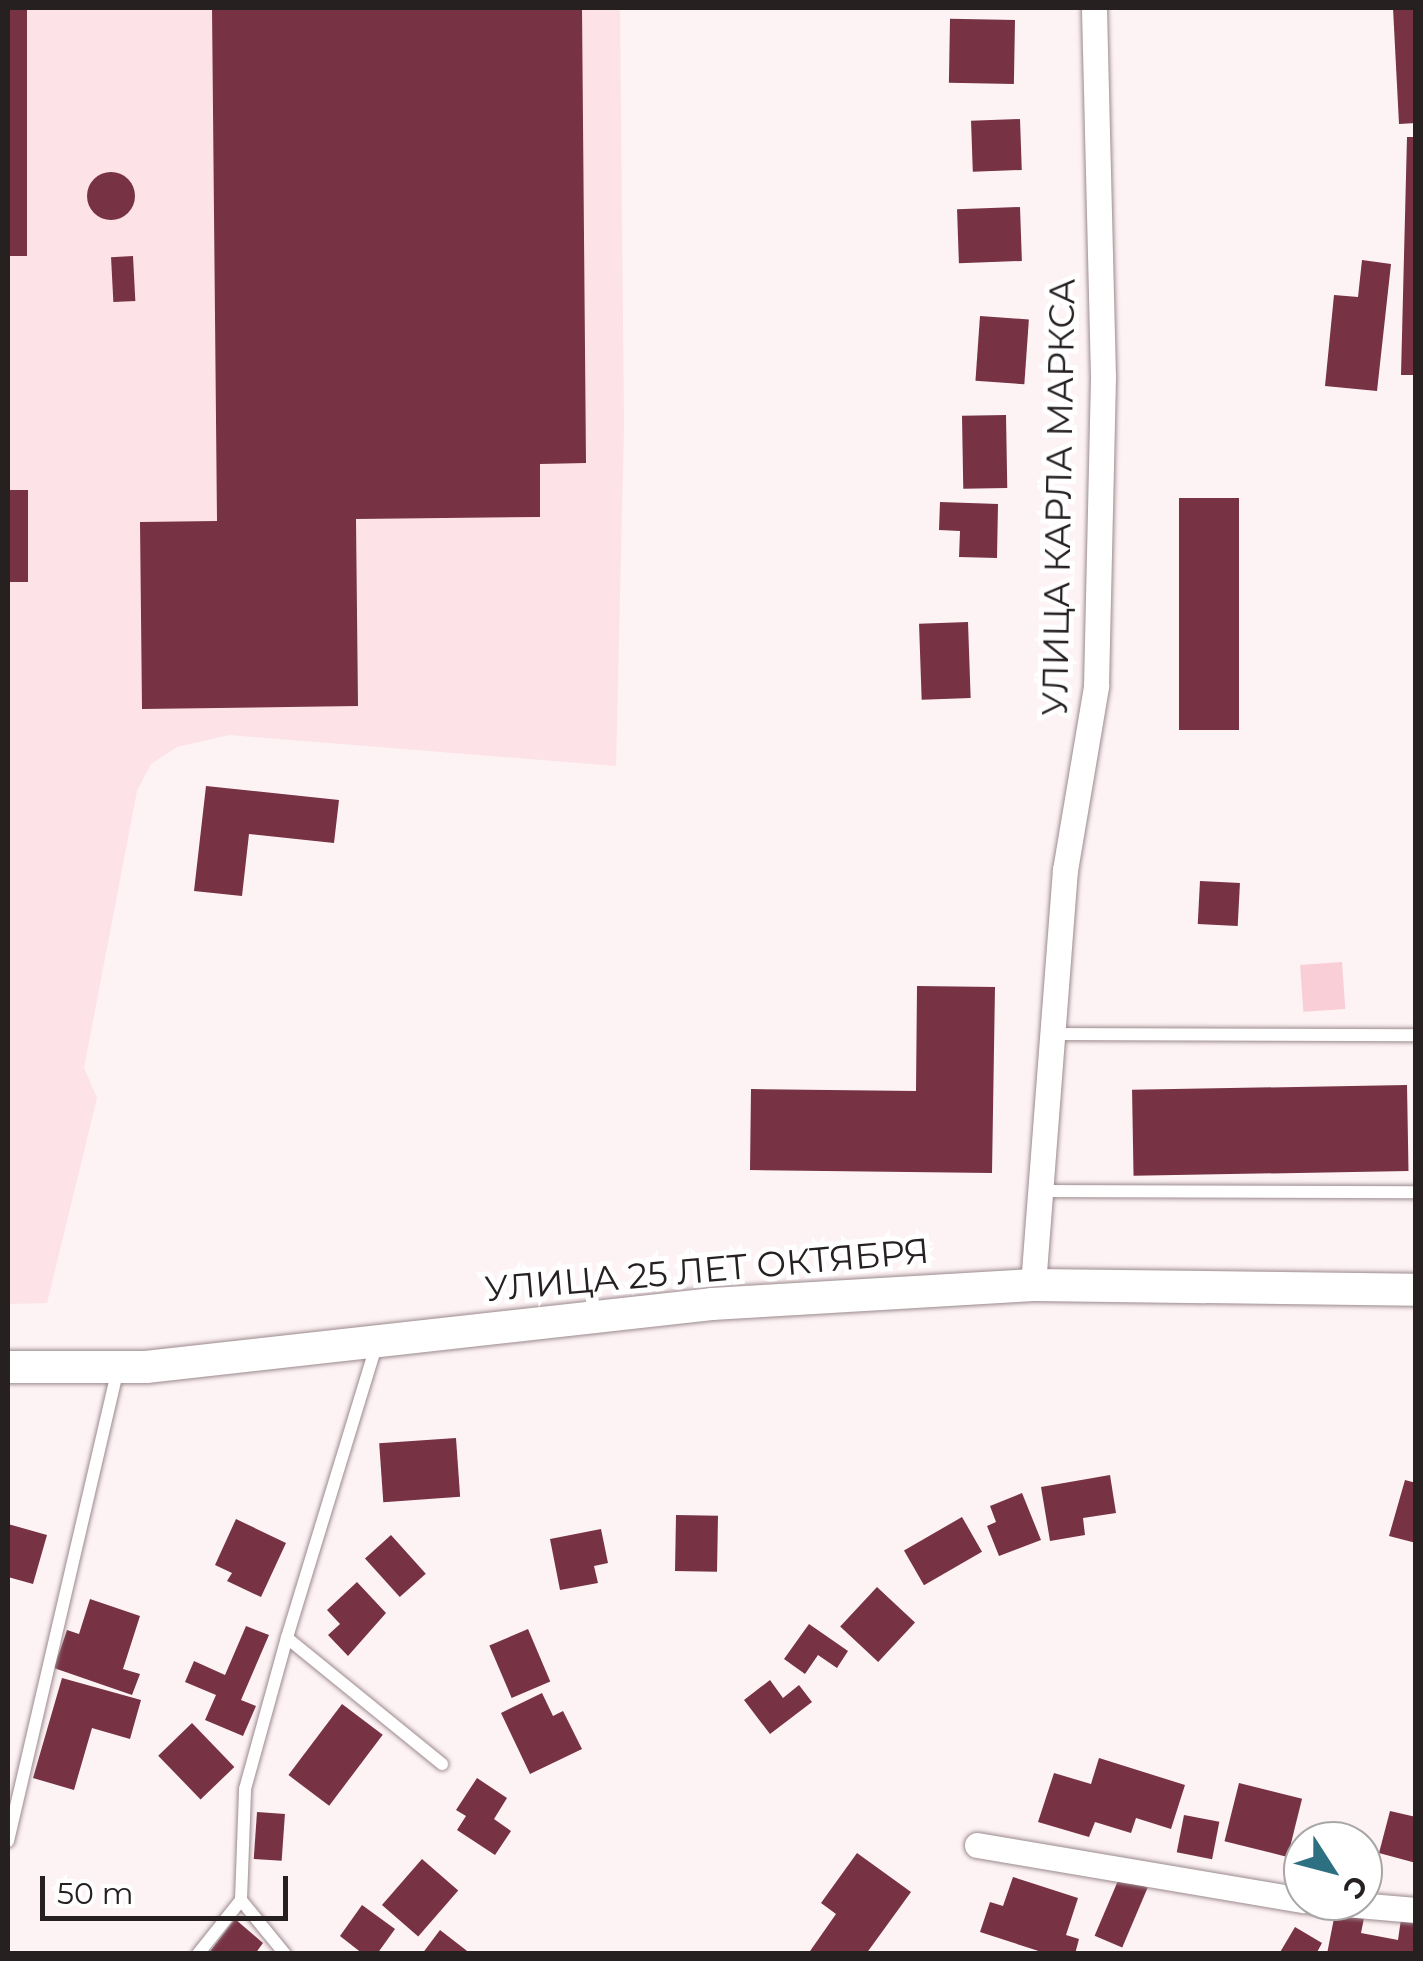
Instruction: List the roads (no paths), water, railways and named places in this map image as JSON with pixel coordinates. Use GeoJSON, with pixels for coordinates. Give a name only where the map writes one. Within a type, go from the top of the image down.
{"type":"FeatureCollection","features":[{"type":"Feature","properties":{"kind":"street","name":"УЛИЦА КАРЛА МАРКСА"},"geometry":{"type":"LineString","coordinates":[[1034,1284],[1065,870],[1096,686],[1103,377],[1094,8]]}},
{"type":"Feature","properties":{"kind":"street","name":"УЛИЦА 25 ЛЕТ ОКТЯБРЯ"},"geometry":{"type":"LineString","coordinates":[[8,1367],[118,1367],[712,1304],[1034,1284],[1416,1290]]}},
{"type":"Feature","properties":{"kind":"street"},"geometry":{"type":"LineString","coordinates":[[977,1845],[1283,1897]]}},
{"type":"Feature","properties":{"kind":"street"},"geometry":{"type":"LineString","coordinates":[[1383,1907],[1416,1910]]}},
{"type":"Feature","properties":{"kind":"lane"},"geometry":{"type":"LineString","coordinates":[[1053,1034],[1416,1035]]}},
{"type":"Feature","properties":{"kind":"lane"},"geometry":{"type":"LineString","coordinates":[[1041,1191],[1416,1192]]}},
{"type":"Feature","properties":{"kind":"lane"},"geometry":{"type":"LineString","coordinates":[[198,1954],[242,1900],[245,1788],[378,1341]]}},
{"type":"Feature","properties":{"kind":"lane"},"geometry":{"type":"LineString","coordinates":[[8,1840],[118,1367]]}},
{"type":"Feature","properties":{"kind":"lane"},"geometry":{"type":"LineString","coordinates":[[287,1638],[442,1764]]}},
{"type":"Feature","properties":{"kind":"lane"},"geometry":{"type":"LineString","coordinates":[[242,1900],[285,1954]]}}]}
